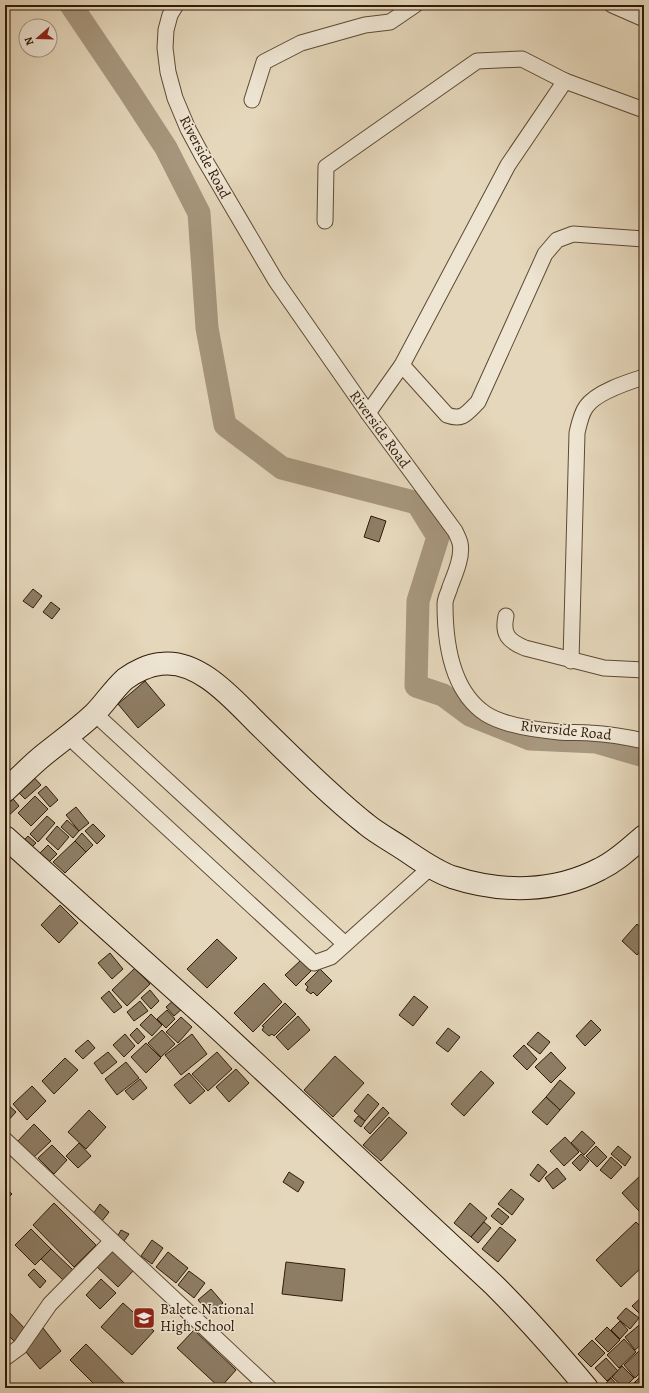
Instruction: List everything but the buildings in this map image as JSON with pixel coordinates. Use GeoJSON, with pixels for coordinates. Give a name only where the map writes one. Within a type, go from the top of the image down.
{"type":"FeatureCollection","features":[{"type":"Feature","properties":{"kind":"main road"},"geometry":{"type":"LineString","coordinates":[[5,791],[45,754],[68,737],[94,714],[125,679],[136,672],[158,664],[170,663],[192,669],[216,684],[309,774],[367,825],[431,867],[451,877],[485,886],[518,888],[551,886],[567,882],[601,869],[618,858],[644,836]]}},
{"type":"Feature","properties":{"kind":"main road"},"geometry":{"type":"LineString","coordinates":[[5,837],[215,1025],[494,1285],[557,1352],[587,1388]]}},
{"type":"Feature","properties":{"kind":"street","name":"Riverside Road"},"geometry":{"type":"LineString","coordinates":[[176,5],[170,15],[166,30],[165,48],[168,72],[175,98],[188,129],[276,281],[368,412],[455,531],[460,543],[460,556],[445,602],[446,639],[452,664],[459,683],[471,701],[486,714],[505,722],[528,728],[627,737],[644,741]]}},
{"type":"Feature","properties":{"kind":"street"},"geometry":{"type":"LineString","coordinates":[[252,100],[264,62],[301,43],[365,25],[390,22],[415,5]]}},
{"type":"Feature","properties":{"kind":"street"},"geometry":{"type":"LineString","coordinates":[[612,5],[644,19]]}},
{"type":"Feature","properties":{"kind":"street"},"geometry":{"type":"LineString","coordinates":[[324,221],[326,167],[477,60],[522,59],[566,81],[644,110]]}},
{"type":"Feature","properties":{"kind":"street"},"geometry":{"type":"LineString","coordinates":[[368,412],[402,365],[508,165],[566,81]]}},
{"type":"Feature","properties":{"kind":"street"},"geometry":{"type":"LineString","coordinates":[[402,365],[447,415],[456,418],[463,417],[478,402],[545,254],[557,240],[573,234],[644,239]]}},
{"type":"Feature","properties":{"kind":"street"},"geometry":{"type":"LineString","coordinates":[[571,661],[577,433],[580,419],[586,406],[594,399],[644,377]]}},
{"type":"Feature","properties":{"kind":"street"},"geometry":{"type":"LineString","coordinates":[[506,616],[504,624],[506,634],[515,644],[541,653],[604,668],[644,670]]}},
{"type":"Feature","properties":{"kind":"street"},"geometry":{"type":"LineString","coordinates":[[94,714],[345,944]]}},
{"type":"Feature","properties":{"kind":"street"},"geometry":{"type":"LineString","coordinates":[[68,737],[314,963],[331,957],[431,867]]}},
{"type":"Feature","properties":{"kind":"street"},"geometry":{"type":"LineString","coordinates":[[5,1140],[269,1388]]}},
{"type":"Feature","properties":{"kind":"street"},"geometry":{"type":"LineString","coordinates":[[5,1358],[20,1347],[50,1304],[112,1241]]}},
{"type":"Feature","properties":{"kind":"waterway"},"geometry":{"type":"LineString","coordinates":[[71,5],[166,148],[199,213],[207,328],[225,425],[282,468],[417,503],[438,537],[418,601],[416,686],[443,695],[470,715],[530,739],[596,742],[644,756]]}},
{"type":"Feature","properties":{"kind":"place","name":"Balete National High School"},"geometry":{"type":"Point","coordinates":[144,1318]}}]}
